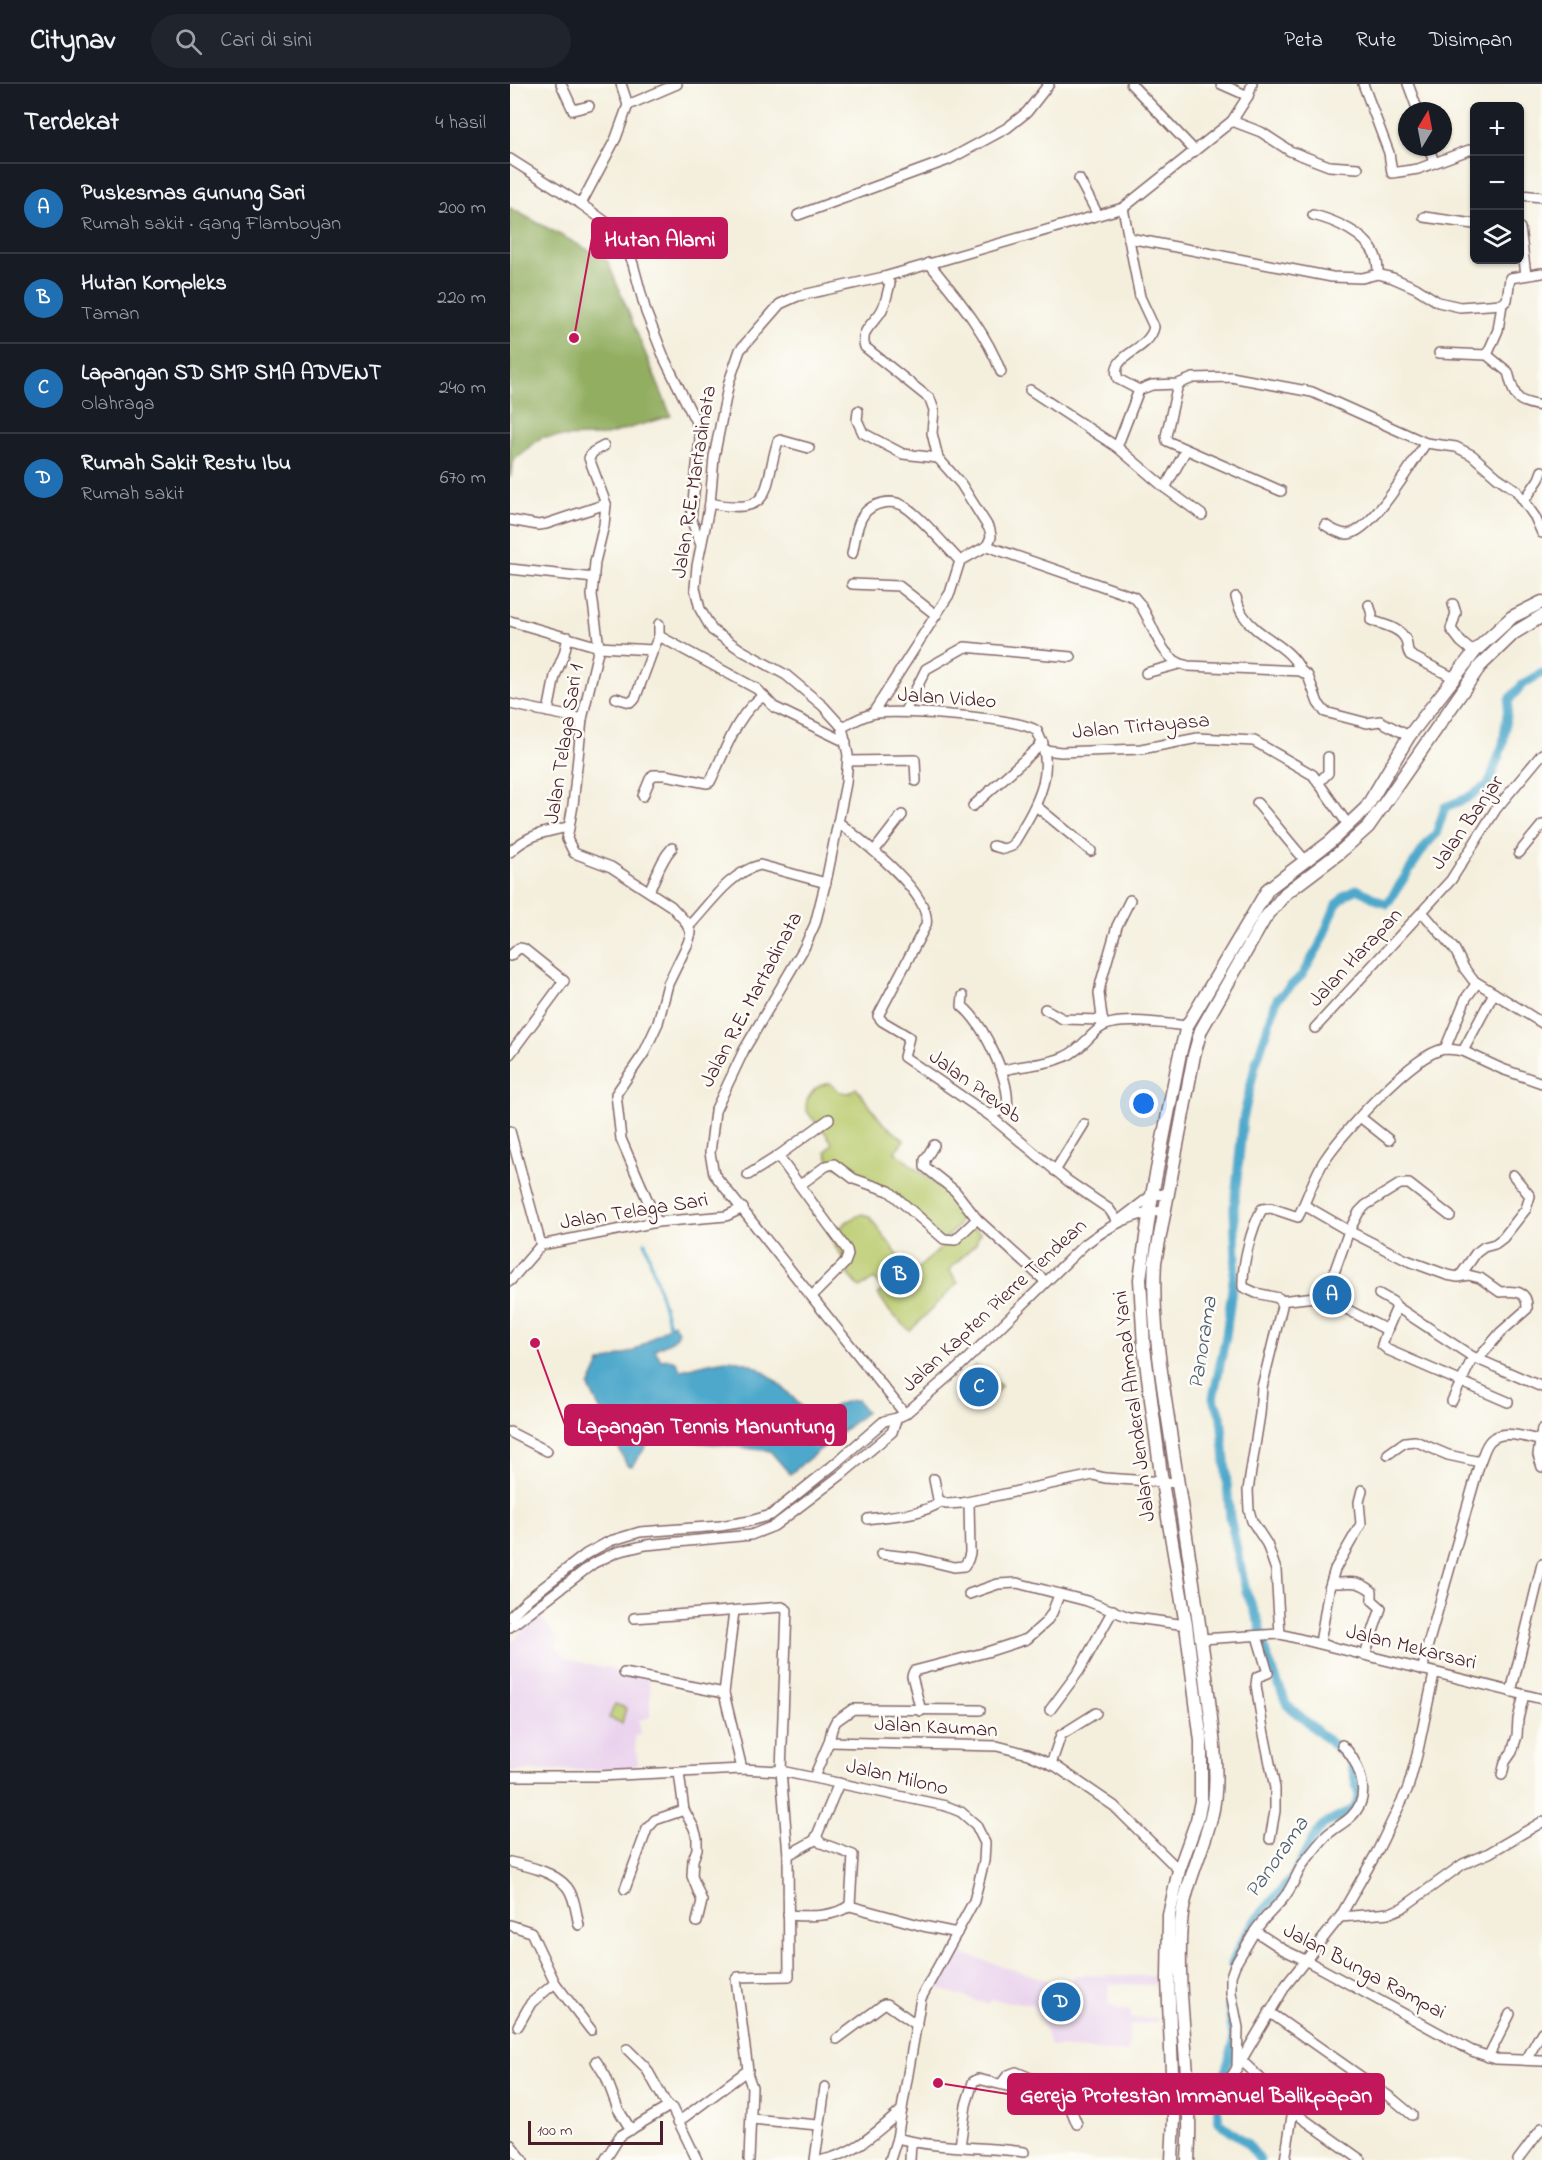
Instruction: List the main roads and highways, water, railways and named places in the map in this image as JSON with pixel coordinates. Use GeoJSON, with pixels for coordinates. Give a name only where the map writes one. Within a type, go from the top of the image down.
{"type":"FeatureCollection","features":[{"type":"Feature","properties":{"kind":"main road","name":"Jalan Jenderal Ahmad Yani"},"geometry":{"type":"LineString","coordinates":[[1172,2160],[1174,2119],[1168,1929],[1179,1870],[1193,1837],[1201,1801],[1200,1730],[1186,1625],[1161,1482],[1144,1347],[1140,1279],[1152,1195],[1187,1026],[1269,889],[1330,842],[1366,808],[1409,736],[1473,652],[1512,617],[1542,602]]}},
{"type":"Feature","properties":{"kind":"main road","name":"Jalan Jenderal Ahmad Yani"},"geometry":{"type":"LineString","coordinates":[[1188,2160],[1190,2130],[1180,1956],[1181,1924],[1190,1885],[1212,1815],[1215,1776],[1214,1747],[1202,1639],[1157,1347],[1153,1296],[1155,1262],[1164,1212],[1201,1030],[1265,918],[1286,893],[1339,853],[1368,827],[1480,666],[1514,633],[1542,616]]}},
{"type":"Feature","properties":{"kind":"main road"},"geometry":{"type":"LineString","coordinates":[[1454,678],[1466,686]]}},
{"type":"Feature","properties":{"kind":"water"},"geometry":{"type":"Polygon","coordinates":[[[673,1323],[679,1332],[677,1336],[655,1350],[661,1360],[676,1361],[680,1370],[725,1360],[743,1362],[777,1382],[814,1420],[834,1406],[850,1401],[857,1400],[866,1412],[790,1474],[770,1451],[653,1437],[632,1466],[627,1465],[589,1387],[600,1363],[634,1351],[673,1323]]]}},
{"type":"Feature","properties":{"kind":"waterway","name":"Panorama"},"geometry":{"type":"LineString","coordinates":[[1232,1965],[1241,1943],[1254,1922],[1293,1877],[1312,1840],[1323,1825],[1354,1809],[1359,1796],[1350,1759],[1287,1705],[1266,1654],[1259,1623],[1246,1591],[1230,1517],[1221,1416],[1213,1398],[1226,1336],[1236,1257],[1234,1209],[1243,1119],[1255,1066],[1277,999],[1302,975],[1319,946],[1336,905],[1346,895],[1357,889],[1387,904],[1426,845],[1436,834],[1445,807],[1465,799],[1488,785],[1503,744],[1509,700],[1522,685],[1542,673]]}},
{"type":"Feature","properties":{"kind":"waterway"},"geometry":{"type":"LineString","coordinates":[[645,1242],[669,1325]]}},
{"type":"Feature","properties":{"kind":"waterway","name":"Panorama"},"geometry":{"type":"LineString","coordinates":[[1229,2007],[1234,2042],[1216,2098],[1219,2122],[1247,2143],[1260,2160]]}},
{"type":"Feature","properties":{"kind":"place","name":"Hutan Alami"},"geometry":{"type":"Point","coordinates":[574,338]}},
{"type":"Feature","properties":{"kind":"place","name":"Hutan Kompleks"},"geometry":{"type":"Point","coordinates":[900,1275]}},
{"type":"Feature","properties":{"kind":"place","name":"Puskesmas Gunung Sari"},"geometry":{"type":"Point","coordinates":[1332,1295]}},
{"type":"Feature","properties":{"kind":"place","name":"Lapangan Tennis Manuntung"},"geometry":{"type":"Point","coordinates":[535,1343]}},
{"type":"Feature","properties":{"kind":"place","name":"Lapangan SD SMP SMA ADVENT"},"geometry":{"type":"Point","coordinates":[979,1387]}},
{"type":"Feature","properties":{"kind":"place","name":"Rumah Sakit Restu Ibu"},"geometry":{"type":"Point","coordinates":[1061,2002]}},
{"type":"Feature","properties":{"kind":"place","name":"Gereja Protestan Immanuel Balikpapan"},"geometry":{"type":"Point","coordinates":[938,2083]}}]}
